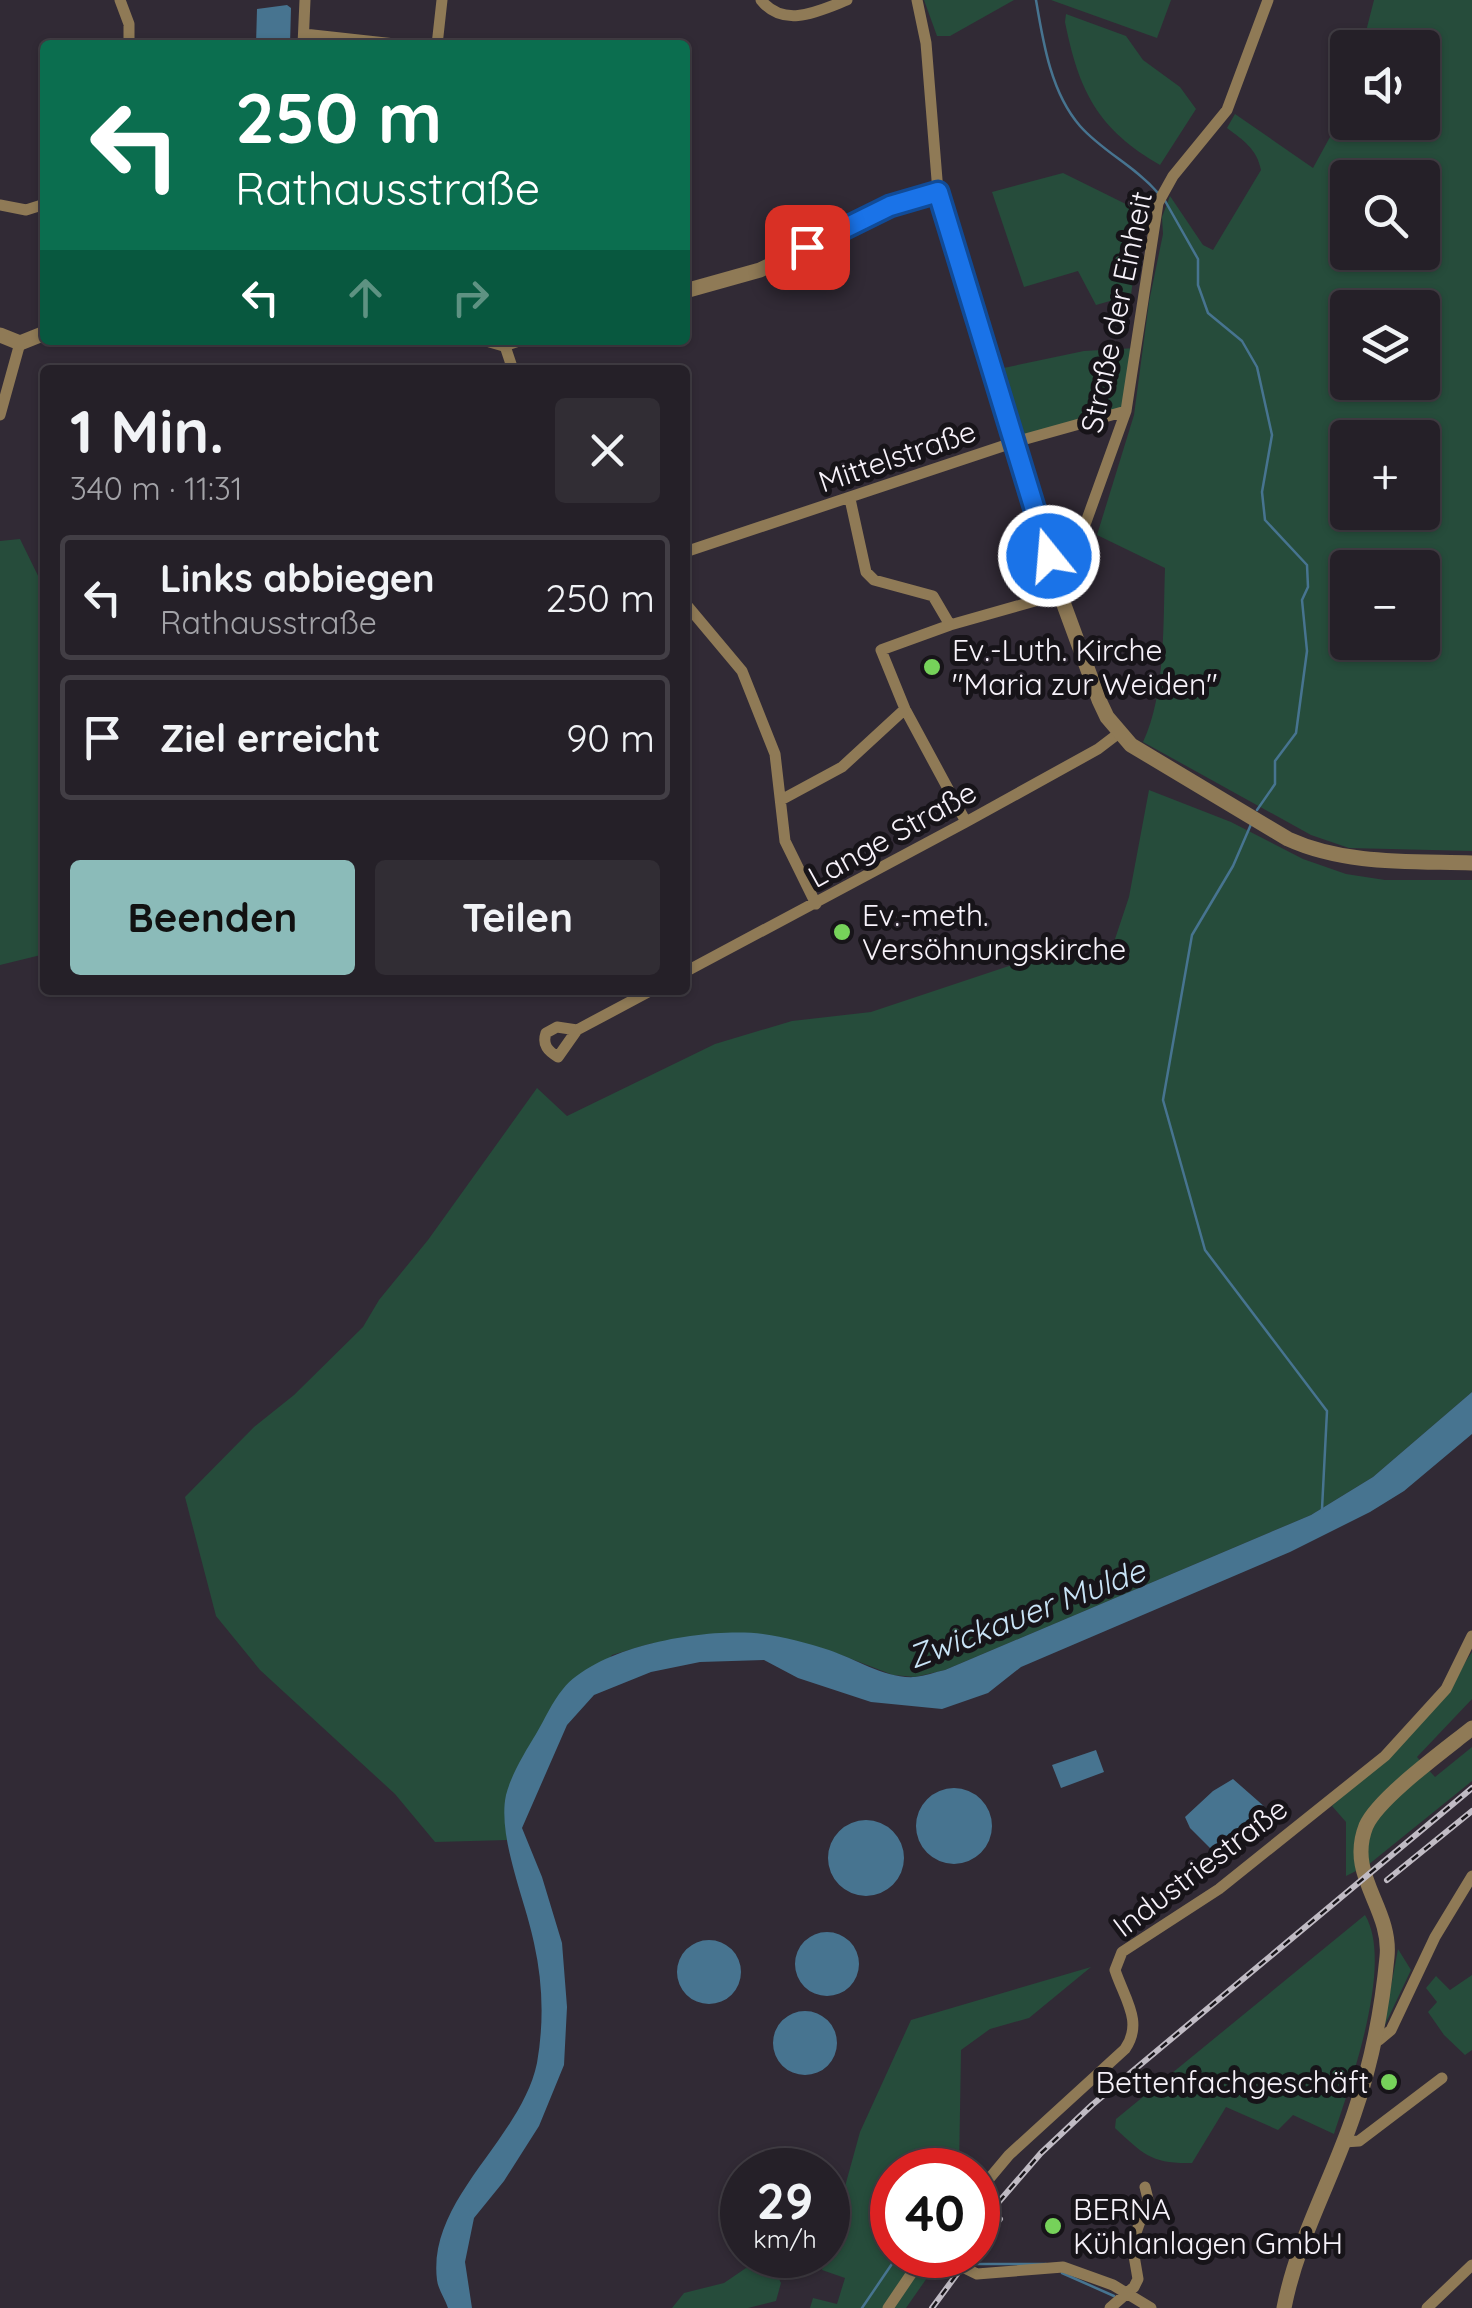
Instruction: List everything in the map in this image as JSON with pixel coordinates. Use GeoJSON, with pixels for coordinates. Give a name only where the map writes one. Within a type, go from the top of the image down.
{"type":"FeatureCollection","features":[{"type":"Feature","properties":{"kind":"street"},"geometry":{"type":"LineString","coordinates":[[120,0],[129,40]]}},
{"type":"Feature","properties":{"kind":"street"},"geometry":{"type":"LineString","coordinates":[[304,0],[304,39]]}},
{"type":"Feature","properties":{"kind":"street"},"geometry":{"type":"LineString","coordinates":[[438,40],[442,0]]}},
{"type":"Feature","properties":{"kind":"street"},"geometry":{"type":"LineString","coordinates":[[761,0],[769,9],[794,18],[848,0]]}},
{"type":"Feature","properties":{"kind":"street"},"geometry":{"type":"LineString","coordinates":[[917,0],[926,42],[938,192],[1060,594],[1099,700],[1118,733],[1222,800],[1315,852],[1346,858],[1472,863]]}},
{"type":"Feature","properties":{"kind":"street","name":"Straße der Einheit"},"geometry":{"type":"LineString","coordinates":[[1060,594],[1126,411],[1158,203],[1227,110],[1268,0]]}},
{"type":"Feature","properties":{"kind":"street"},"geometry":{"type":"LineString","coordinates":[[690,290],[760,270],[890,206],[938,192]]}},
{"type":"Feature","properties":{"kind":"street"},"geometry":{"type":"LineString","coordinates":[[0,205],[26,210],[40,206]]}},
{"type":"Feature","properties":{"kind":"street"},"geometry":{"type":"LineString","coordinates":[[0,335],[20,343],[40,335]]}},
{"type":"Feature","properties":{"kind":"street"},"geometry":{"type":"LineString","coordinates":[[0,416],[20,343]]}},
{"type":"Feature","properties":{"kind":"street","name":"Mittelstraße"},"geometry":{"type":"LineString","coordinates":[[690,550],[1016,442],[1126,411]]}},
{"type":"Feature","properties":{"kind":"street"},"geometry":{"type":"LineString","coordinates":[[850,499],[866,572],[874,580],[933,596],[950,625]]}},
{"type":"Feature","properties":{"kind":"street"},"geometry":{"type":"LineString","coordinates":[[966,822],[905,710],[881,650],[950,625],[1060,594]]}},
{"type":"Feature","properties":{"kind":"street"},"geometry":{"type":"LineString","coordinates":[[690,609],[742,671],[775,754],[785,841],[816,904]]}},
{"type":"Feature","properties":{"kind":"street"},"geometry":{"type":"LineString","coordinates":[[780,800],[842,767],[905,710]]}},
{"type":"Feature","properties":{"kind":"street","name":"Lange Straße"},"geometry":{"type":"LineString","coordinates":[[690,969],[966,822],[1098,749],[1118,733]]}},
{"type":"Feature","properties":{"kind":"street"},"geometry":{"type":"LineString","coordinates":[[577,1030],[643,995]]}},
{"type":"Feature","properties":{"kind":"street","name":"Industriestraße"},"geometry":{"type":"LineString","coordinates":[[1000,2166],[1125,2050],[1134,2037],[1136,2022],[1115,1970],[1122,1952],[1219,1890],[1385,1756],[1446,1689],[1472,1636]]}},
{"type":"Feature","properties":{"kind":"street"},"geometry":{"type":"LineString","coordinates":[[1284,2308],[1290,2276],[1355,2114],[1388,1956],[1384,1918],[1362,1876],[1360,1841],[1368,1820],[1409,1779],[1472,1728]]}},
{"type":"Feature","properties":{"kind":"street"},"geometry":{"type":"LineString","coordinates":[[1373,2040],[1391,2030],[1436,1936],[1472,1876]]}},
{"type":"Feature","properties":{"kind":"street"},"geometry":{"type":"LineString","coordinates":[[1344,2142],[1359,2141],[1442,2078]]}},
{"type":"Feature","properties":{"kind":"street"},"geometry":{"type":"LineString","coordinates":[[1118,2299],[1138,2278],[1132,2244],[1148,2200],[1145,2187]]}},
{"type":"Feature","properties":{"kind":"street"},"geometry":{"type":"LineString","coordinates":[[1427,2308],[1472,2265]]}},
{"type":"Feature","properties":{"kind":"street"},"geometry":{"type":"LineString","coordinates":[[1000,2272],[1063,2266],[1118,2299],[1151,2308]]}},
{"type":"Feature","properties":{"kind":"street"},"geometry":{"type":"LineString","coordinates":[[888,2308],[908,2278]]}},
{"type":"Feature","properties":{"kind":"green space"},"geometry":{"type":"Polygon","coordinates":[[[924,0],[1014,0],[950,36],[937,36],[924,0]]]}},
{"type":"Feature","properties":{"kind":"green space"},"geometry":{"type":"Polygon","coordinates":[[[1051,0],[1171,0],[1157,38],[1051,0]]]}},
{"type":"Feature","properties":{"kind":"green space"},"geometry":{"type":"Polygon","coordinates":[[[1374,0],[1472,0],[1472,851],[1349,848],[1311,835],[1143,742],[1160,680],[1165,568],[1097,535],[1134,415],[1149,302],[1163,234],[1162,217],[1170,196],[1203,245],[1213,250],[1261,170],[1253,151],[1227,128],[1235,114],[1313,168],[1330,137],[1440,140],[1440,30],[1366,30],[1374,0]]]}},
{"type":"Feature","properties":{"kind":"green space"},"geometry":{"type":"Polygon","coordinates":[[[1066,14],[1126,36],[1143,60],[1180,87],[1196,109],[1160,165],[1121,137],[1094,106],[1077,69],[1066,14]]]}},
{"type":"Feature","properties":{"kind":"green space"},"geometry":{"type":"Polygon","coordinates":[[[1063,173],[1142,212],[1131,295],[1096,305],[1078,271],[1024,287],[992,192],[1063,173]]]}},
{"type":"Feature","properties":{"kind":"green space"},"geometry":{"type":"Polygon","coordinates":[[[1136,348],[1126,411],[1015,442],[994,370],[1084,351],[1136,348]]]}},
{"type":"Feature","properties":{"kind":"green space"},"geometry":{"type":"Polygon","coordinates":[[[20,539],[40,580],[40,955],[0,965],[0,541],[20,539]]]}},
{"type":"Feature","properties":{"kind":"green space"},"geometry":{"type":"Polygon","coordinates":[[[1149,790],[1231,822],[1303,859],[1346,874],[1385,880],[1472,880],[1472,1392],[1373,1477],[1311,1515],[945,1670],[915,1677],[893,1675],[828,1650],[761,1634],[708,1635],[649,1644],[612,1655],[506,1796],[508,1840],[435,1842],[395,1794],[260,1670],[216,1616],[185,1497],[363,1327],[537,1088],[567,1116],[715,1044],[792,1021],[871,1012],[1027,960],[1110,954],[1129,897],[1149,790]]]}},
{"type":"Feature","properties":{"kind":"green space"},"geometry":{"type":"Polygon","coordinates":[[[1472,1652],[1472,1699],[1417,1757],[1435,1777],[1472,1747],[1472,1781],[1368,1865],[1346,1876],[1346,1822],[1332,1806],[1434,1709],[1472,1652]]]}},
{"type":"Feature","properties":{"kind":"green space"},"geometry":{"type":"Polygon","coordinates":[[[1365,1915],[1373,1936],[1372,1992],[1359,2055],[1334,2134],[1293,2115],[1278,2130],[1226,2107],[1192,2163],[1178,2163],[1149,2156],[1115,2128],[1116,2119],[1365,1915]]]}},
{"type":"Feature","properties":{"kind":"green space"},"geometry":{"type":"Polygon","coordinates":[[[1398,1949],[1411,1970],[1383,2029],[1398,1949]]]}},
{"type":"Feature","properties":{"kind":"green space"},"geometry":{"type":"Polygon","coordinates":[[[1091,1967],[1029,2018],[990,2029],[961,2050],[959,2148],[870,2148],[870,2278],[927,2278],[906,2308],[810,2308],[813,2298],[837,2304],[845,2278],[850,2278],[850,2168],[860,2132],[911,2020],[1091,1967]]]}},
{"type":"Feature","properties":{"kind":"green space"},"geometry":{"type":"Polygon","coordinates":[[[1472,1975],[1472,2050],[1465,2055],[1428,2012],[1437,2002],[1426,1988],[1436,1976],[1450,1990],[1472,1975]]]}},
{"type":"Feature","properties":{"kind":"green space"},"geometry":{"type":"Polygon","coordinates":[[[731,2278],[778,2278],[781,2283],[776,2301],[748,2308],[672,2308],[684,2293],[731,2278]]]}},
{"type":"Feature","properties":{"kind":"water"},"geometry":{"type":"Polygon","coordinates":[[[287,5],[291,8],[290,40],[256,40],[257,9],[287,5]]]}},
{"type":"Feature","properties":{"kind":"water"},"geometry":{"type":"Polygon","coordinates":[[[1472,1392],[1472,1434],[1404,1491],[1370,1512],[1290,1552],[1021,1667],[988,1693],[942,1709],[871,1702],[798,1678],[764,1660],[700,1662],[651,1672],[594,1695],[567,1725],[522,1828],[562,1943],[567,2007],[564,2065],[539,2126],[504,2181],[474,2218],[465,2262],[472,2308],[448,2308],[437,2280],[438,2251],[446,2223],[513,2118],[537,2063],[542,2018],[539,1973],[504,1812],[511,1780],[563,1689],[580,1674],[628,1650],[714,1633],[771,1635],[829,1650],[904,1677],[945,1670],[1311,1515],[1373,1477],[1472,1392]]]}},
{"type":"Feature","properties":{"kind":"water"},"geometry":{"type":"Polygon","coordinates":[[[1096,1750],[1104,1772],[1061,1788],[1052,1765],[1096,1750]]]}},
{"type":"Feature","properties":{"kind":"water"},"geometry":{"type":"Polygon","coordinates":[[[1233,1779],[1266,1808],[1252,1829],[1214,1852],[1190,1828],[1185,1817],[1213,1791],[1233,1779]]]}},
{"type":"Feature","properties":{"kind":"water"},"geometry":{"type":"Polygon","coordinates":[[[954,1788],[981,1799],[992,1826],[981,1853],[954,1864],[927,1853],[916,1826],[927,1799],[954,1788]]]}},
{"type":"Feature","properties":{"kind":"water"},"geometry":{"type":"Polygon","coordinates":[[[866,1820],[893,1831],[904,1858],[893,1885],[866,1896],[839,1885],[828,1858],[839,1831],[866,1820]]]}},
{"type":"Feature","properties":{"kind":"water"},"geometry":{"type":"Polygon","coordinates":[[[827,1932],[850,1941],[859,1964],[850,1987],[827,1996],[804,1987],[795,1964],[804,1941],[827,1932]]]}},
{"type":"Feature","properties":{"kind":"water"},"geometry":{"type":"Polygon","coordinates":[[[709,1940],[732,1949],[741,1972],[732,1995],[709,2004],[686,1995],[677,1972],[686,1949],[709,1940]]]}},
{"type":"Feature","properties":{"kind":"water"},"geometry":{"type":"Polygon","coordinates":[[[805,2011],[828,2020],[837,2043],[828,2066],[805,2075],[782,2066],[773,2043],[782,2020],[805,2011]]]}},
{"type":"Feature","properties":{"kind":"waterway"},"geometry":{"type":"LineString","coordinates":[[1036,0],[1050,66],[1070,113],[1089,135],[1158,193]]}},
{"type":"Feature","properties":{"kind":"waterway"},"geometry":{"type":"LineString","coordinates":[[1164,199],[1198,259],[1198,285],[1208,313],[1242,341],[1257,367],[1272,435],[1262,492],[1265,520],[1307,565],[1308,587],[1302,600],[1307,651],[1296,733],[1275,761],[1275,784],[1257,810]]}},
{"type":"Feature","properties":{"kind":"waterway"},"geometry":{"type":"LineString","coordinates":[[1252,822],[1233,866],[1192,935],[1163,1100],[1205,1250],[1327,1411],[1322,1509]]}},
{"type":"Feature","properties":{"kind":"waterway"},"geometry":{"type":"LineString","coordinates":[[1000,2264],[1046,2264]]}},
{"type":"Feature","properties":{"kind":"waterway"},"geometry":{"type":"LineString","coordinates":[[1062,2273],[1114,2296]]}},
{"type":"Feature","properties":{"kind":"waterway"},"geometry":{"type":"LineString","coordinates":[[862,2308],[882,2278]]}},
{"type":"Feature","properties":{"kind":"railway"},"geometry":{"type":"LineString","coordinates":[[1000,2201],[1041,2153],[1092,2105],[1472,1788]]}},
{"type":"Feature","properties":{"kind":"railway"},"geometry":{"type":"LineString","coordinates":[[1387,1880],[1472,1811]]}},
{"type":"Feature","properties":{"kind":"railway"},"geometry":{"type":"LineString","coordinates":[[932,2308],[954,2278]]}},
{"type":"Feature","properties":{"kind":"place","name":"Ev.-Luth. Kirche \"Maria zur Weiden\""},"geometry":{"type":"Point","coordinates":[932,667]}},
{"type":"Feature","properties":{"kind":"place","name":"Ev.-meth. Versöhnungskirche"},"geometry":{"type":"Point","coordinates":[842,932]}},
{"type":"Feature","properties":{"kind":"place","name":"Bettenfachgeschäft"},"geometry":{"type":"Point","coordinates":[1389,2082]}},
{"type":"Feature","properties":{"kind":"place","name":"BERNA Kühlanlagen GmbH"},"geometry":{"type":"Point","coordinates":[1053,2226]}},
{"type":"Feature","properties":{"kind":"route"},"geometry":{"type":"LineString","coordinates":[[807,247],[890,206],[938,192],[1049,556]]}},
{"type":"Feature","properties":{"kind":"water label","name":"Zwickauer Mulde"},"geometry":{"type":"Point","coordinates":[1026,1613]}}]}
